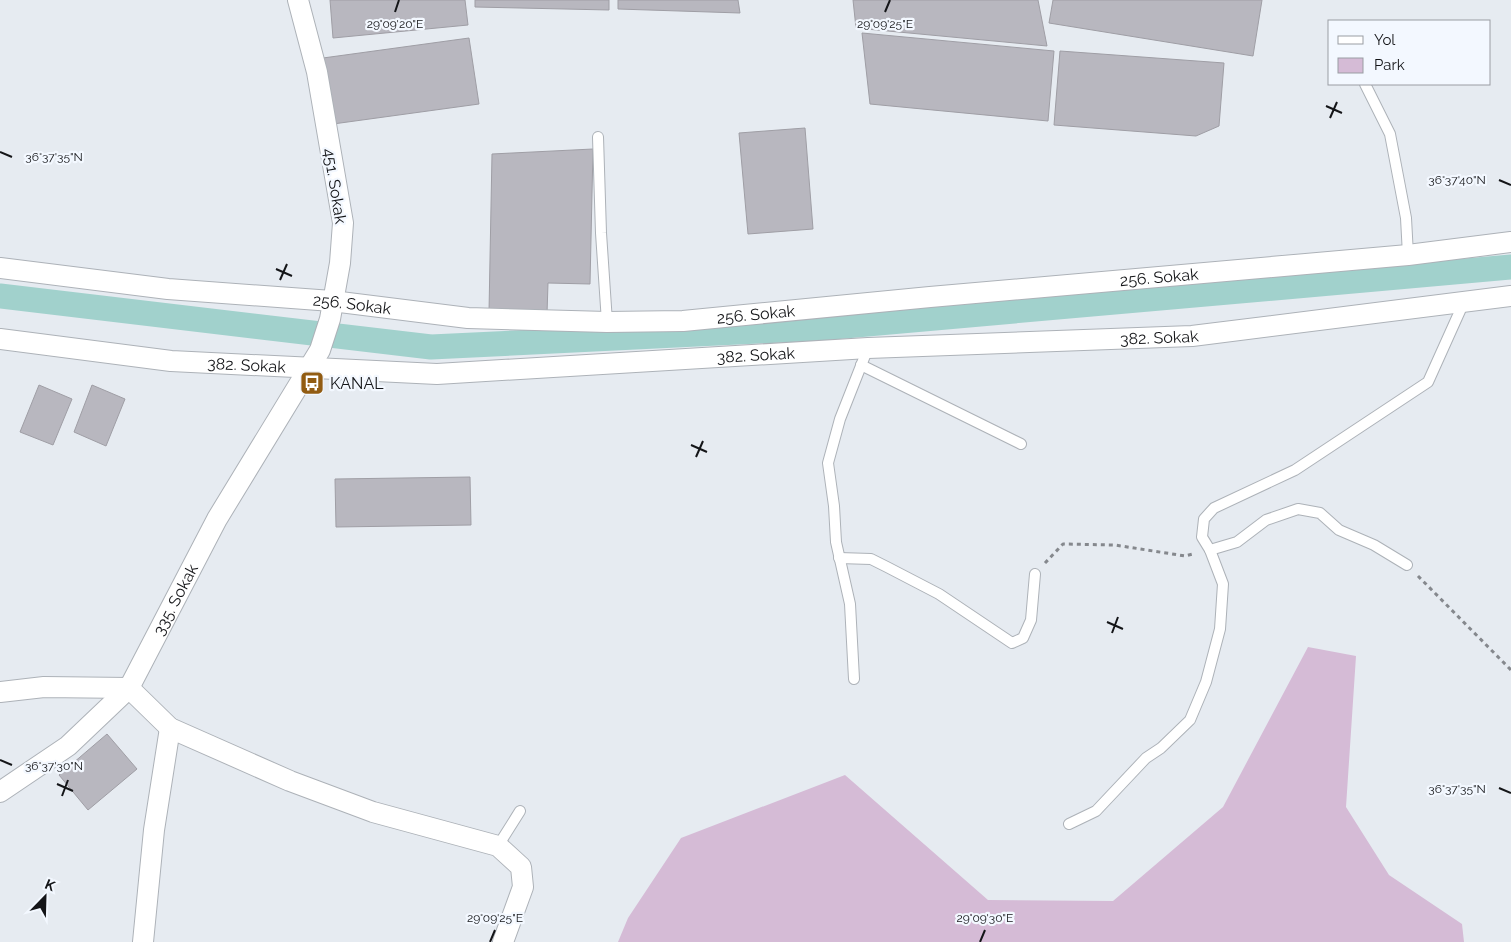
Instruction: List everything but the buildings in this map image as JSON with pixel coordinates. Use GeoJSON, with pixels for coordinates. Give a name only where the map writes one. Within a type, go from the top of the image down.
{"type":"FeatureCollection","features":[{"type":"Feature","properties":{"kind":"street","name":"451. Sokak"},"geometry":{"type":"LineString","coordinates":[[298,0],[317,72],[343,223],[340,264],[331,310],[320,350],[307,368]]}},
{"type":"Feature","properties":{"kind":"street","name":"256. Sokak"},"geometry":{"type":"LineString","coordinates":[[0,268],[331,310],[468,318],[607,322],[683,321],[930,297],[1408,255],[1511,242]]}},
{"type":"Feature","properties":{"kind":"street","name":"382. Sokak"},"geometry":{"type":"LineString","coordinates":[[0,338],[170,361],[436,374],[865,356],[1192,336],[1511,296]]}},
{"type":"Feature","properties":{"kind":"street","name":"335. Sokak"},"geometry":{"type":"LineString","coordinates":[[0,792],[68,746],[129,688],[217,519],[307,368]]}},
{"type":"Feature","properties":{"kind":"street"},"geometry":{"type":"LineString","coordinates":[[0,692],[44,687],[129,688],[170,728],[290,781],[373,812],[498,846],[521,867],[523,887],[503,942]]}},
{"type":"Feature","properties":{"kind":"street"},"geometry":{"type":"LineString","coordinates":[[143,942],[154,830],[170,728]]}},
{"type":"Feature","properties":{"kind":"lane"},"geometry":{"type":"LineString","coordinates":[[1366,85],[1390,134],[1406,218],[1408,255]]}},
{"type":"Feature","properties":{"kind":"lane"},"geometry":{"type":"LineString","coordinates":[[598,137],[601,233],[607,322]]}},
{"type":"Feature","properties":{"kind":"lane"},"geometry":{"type":"LineString","coordinates":[[1069,824],[1096,811],[1146,758],[1161,748],[1190,720],[1206,682],[1220,629],[1222,584],[1210,550],[1202,537],[1204,518],[1214,508],[1295,470],[1428,382],[1464,302]]}},
{"type":"Feature","properties":{"kind":"lane"},"geometry":{"type":"LineString","coordinates":[[854,679],[850,604],[840,558],[828,464],[840,419],[865,356],[1021,444]]}},
{"type":"Feature","properties":{"kind":"lane"},"geometry":{"type":"LineString","coordinates":[[1210,550],[1237,542],[1266,520],[1298,510],[1320,513],[1339,530],[1374,545],[1407,565]]}},
{"type":"Feature","properties":{"kind":"lane"},"geometry":{"type":"LineString","coordinates":[[840,558],[871,559],[887,566],[939,594],[1012,643],[1024,638],[1031,620],[1035,574]]}},
{"type":"Feature","properties":{"kind":"lane"},"geometry":{"type":"LineString","coordinates":[[498,846],[520,811]]}},
{"type":"Feature","properties":{"kind":"path"},"geometry":{"type":"LineString","coordinates":[[1035,574],[1064,544],[1115,545],[1185,556],[1210,550]]}},
{"type":"Feature","properties":{"kind":"path"},"geometry":{"type":"LineString","coordinates":[[1407,565],[1511,670]]}},
{"type":"Feature","properties":{"kind":"green space"},"geometry":{"type":"Polygon","coordinates":[[[1308,647],[1356,656],[1346,807],[1389,875],[1462,924],[1464,942],[618,942],[628,918],[681,838],[845,775],[988,900],[1113,901],[1223,807],[1308,647]]]}},
{"type":"Feature","properties":{"kind":"waterway"},"geometry":{"type":"LineString","coordinates":[[0,296],[431,347],[822,328],[1511,267]]}},
{"type":"Feature","properties":{"kind":"place","name":"KANAL"},"geometry":{"type":"Point","coordinates":[312,383]}}]}
